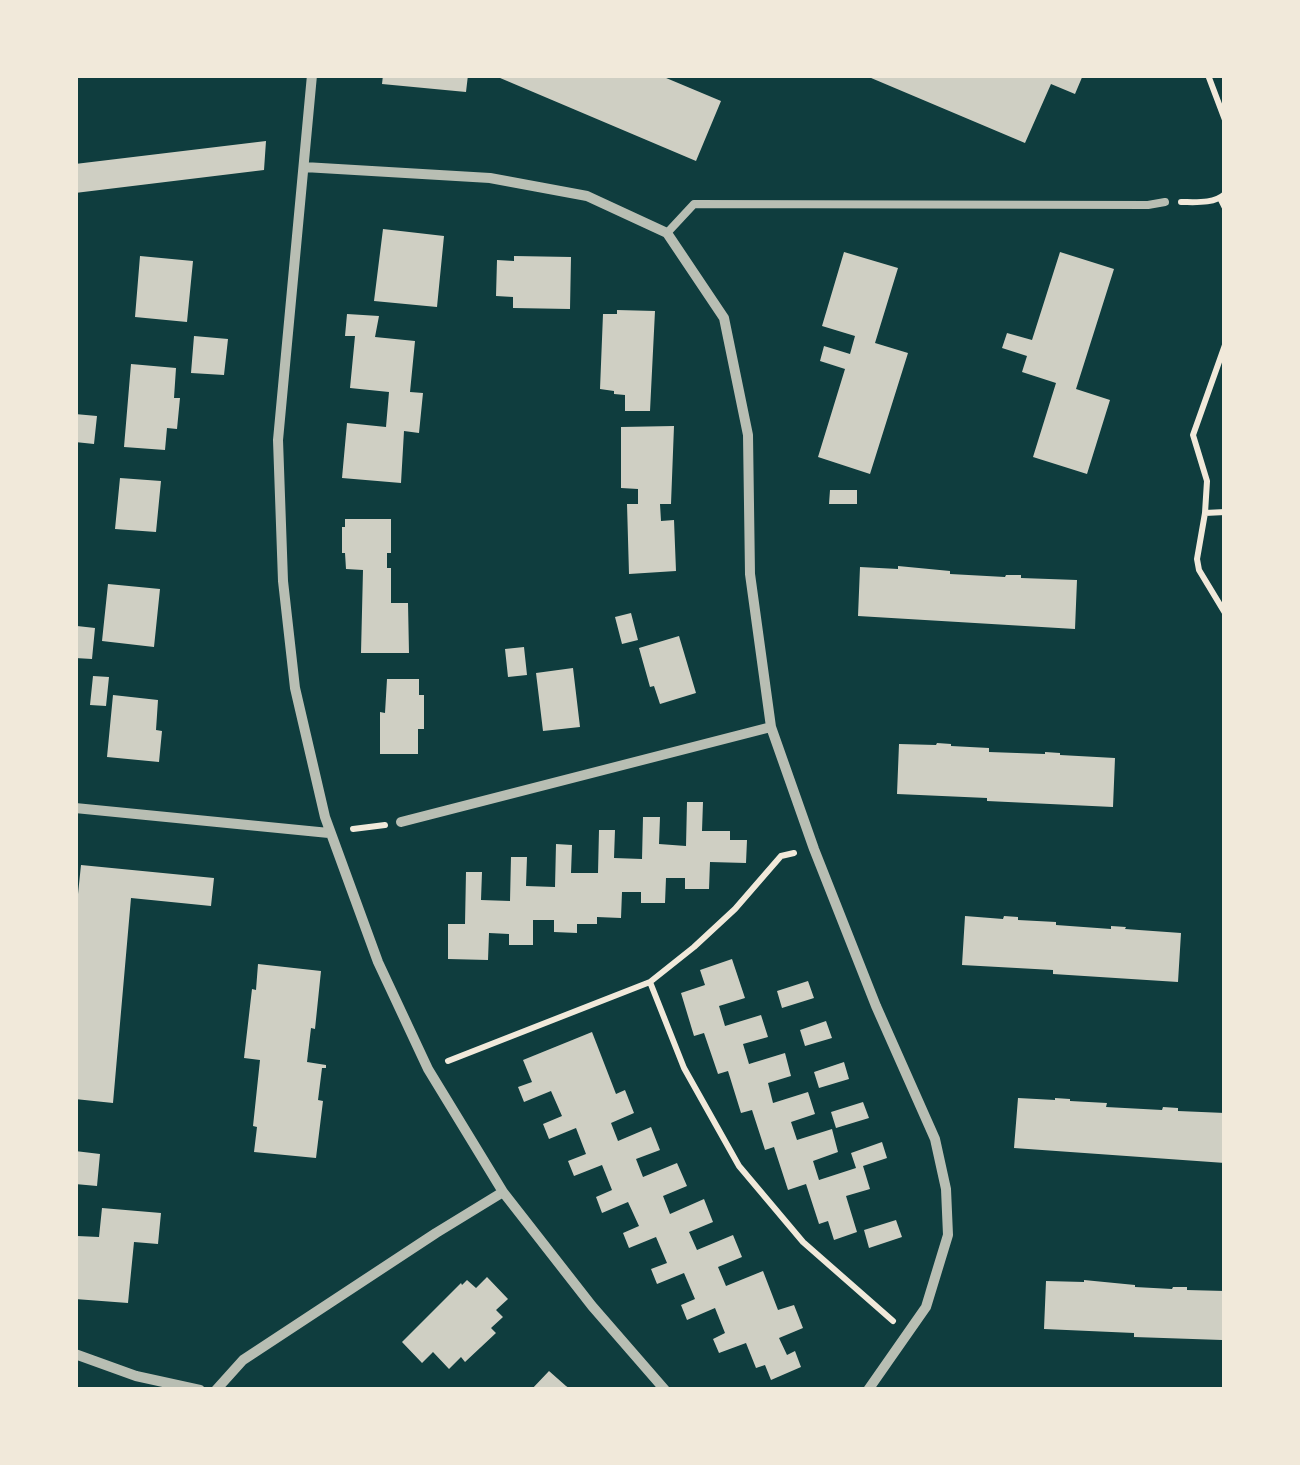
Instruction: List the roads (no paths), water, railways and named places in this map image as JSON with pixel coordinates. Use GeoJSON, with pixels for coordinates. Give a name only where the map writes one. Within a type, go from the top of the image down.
{"type":"FeatureCollection","features":[{"type":"Feature","properties":{"kind":"street"},"geometry":{"type":"LineString","coordinates":[[312,75],[278,440],[283,581],[295,688],[329,833],[378,962],[428,1069],[503,1192],[592,1306],[665,1390]]}},
{"type":"Feature","properties":{"kind":"street"},"geometry":{"type":"LineString","coordinates":[[304,167],[490,178],[587,196],[667,233],[724,318],[748,435],[750,574],[771,727],[876,1006],[935,1139],[946,1188],[948,1235],[926,1307],[868,1390]]}},
{"type":"Feature","properties":{"kind":"street"},"geometry":{"type":"LineString","coordinates":[[401,822],[771,727]]}},
{"type":"Feature","properties":{"kind":"street"},"geometry":{"type":"LineString","coordinates":[[75,808],[329,833]]}},
{"type":"Feature","properties":{"kind":"street"},"geometry":{"type":"LineString","coordinates":[[216,1390],[244,1360],[503,1192]]}},
{"type":"Feature","properties":{"kind":"street"},"geometry":{"type":"LineString","coordinates":[[75,1354],[136,1376],[200,1390]]}},
{"type":"Feature","properties":{"kind":"lane"},"geometry":{"type":"LineString","coordinates":[[667,233],[694,204],[1165,202]]}}]}
